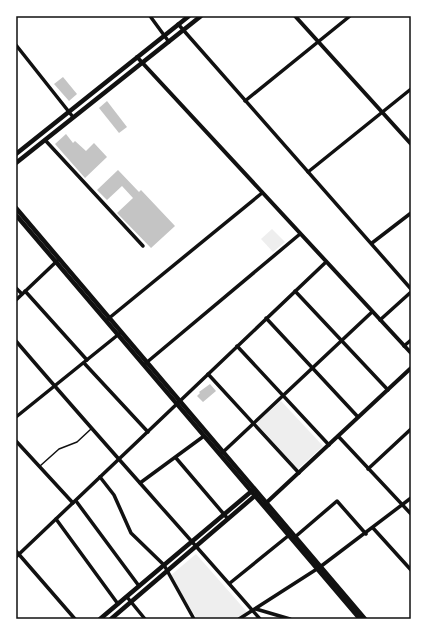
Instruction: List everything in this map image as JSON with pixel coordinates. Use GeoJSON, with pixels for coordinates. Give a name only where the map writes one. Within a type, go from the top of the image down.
{"type":"FeatureCollection","features":[{"type":"Feature","properties":{"kind":"main road"},"geometry":{"type":"LineString","coordinates":[[16,154],[188,16]]}},
{"type":"Feature","properties":{"kind":"main road"},"geometry":{"type":"LineString","coordinates":[[16,163],[201,16]]}},
{"type":"Feature","properties":{"kind":"main road"},"geometry":{"type":"LineString","coordinates":[[16,208],[57,260]]}},
{"type":"Feature","properties":{"kind":"main road"},"geometry":{"type":"LineString","coordinates":[[16,216],[57,260],[120,333],[177,405],[204,436],[268,502],[360,619]]}},
{"type":"Feature","properties":{"kind":"main road"},"geometry":{"type":"LineString","coordinates":[[145,363],[181,401],[251,492],[288,536],[365,619]]}},
{"type":"Feature","properties":{"kind":"main road"},"geometry":{"type":"LineString","coordinates":[[100,619],[256,488]]}},
{"type":"Feature","properties":{"kind":"main road"},"geometry":{"type":"LineString","coordinates":[[111,619],[259,492]]}},
{"type":"Feature","properties":{"kind":"street"},"geometry":{"type":"LineString","coordinates":[[150,16],[169,42]]}},
{"type":"Feature","properties":{"kind":"street"},"geometry":{"type":"LineString","coordinates":[[295,16],[411,144]]}},
{"type":"Feature","properties":{"kind":"street"},"geometry":{"type":"LineString","coordinates":[[245,102],[350,16]]}},
{"type":"Feature","properties":{"kind":"street"},"geometry":{"type":"LineString","coordinates":[[178,24],[411,289]]}},
{"type":"Feature","properties":{"kind":"street"},"geometry":{"type":"LineString","coordinates":[[16,45],[73,117]]}},
{"type":"Feature","properties":{"kind":"street"},"geometry":{"type":"LineString","coordinates":[[137,57],[411,353]]}},
{"type":"Feature","properties":{"kind":"street"},"geometry":{"type":"LineString","coordinates":[[308,172],[411,90]]}},
{"type":"Feature","properties":{"kind":"street"},"geometry":{"type":"LineString","coordinates":[[45,140],[143,246]]}},
{"type":"Feature","properties":{"kind":"street"},"geometry":{"type":"LineString","coordinates":[[108,319],[262,193]]}},
{"type":"Feature","properties":{"kind":"street"},"geometry":{"type":"LineString","coordinates":[[372,243],[411,213]]}},
{"type":"Feature","properties":{"kind":"street"},"geometry":{"type":"LineString","coordinates":[[145,363],[300,234]]}},
{"type":"Feature","properties":{"kind":"street"},"geometry":{"type":"LineString","coordinates":[[16,300],[57,260]]}},
{"type":"Feature","properties":{"kind":"street"},"geometry":{"type":"LineString","coordinates":[[75,619],[17,554],[119,461],[266,318],[326,262]]}},
{"type":"Feature","properties":{"kind":"street"},"geometry":{"type":"LineString","coordinates":[[16,288],[22,294]]}},
{"type":"Feature","properties":{"kind":"street"},"geometry":{"type":"LineString","coordinates":[[25,291],[148,432]]}},
{"type":"Feature","properties":{"kind":"street"},"geometry":{"type":"LineString","coordinates":[[295,291],[388,390]]}},
{"type":"Feature","properties":{"kind":"street"},"geometry":{"type":"LineString","coordinates":[[380,320],[411,292]]}},
{"type":"Feature","properties":{"kind":"street"},"geometry":{"type":"LineString","coordinates":[[222,453],[253,422],[372,312]]}},
{"type":"Feature","properties":{"kind":"street"},"geometry":{"type":"LineString","coordinates":[[266,318],[358,417]]}},
{"type":"Feature","properties":{"kind":"street"},"geometry":{"type":"LineString","coordinates":[[17,415],[120,333]]}},
{"type":"Feature","properties":{"kind":"street"},"geometry":{"type":"LineString","coordinates":[[404,346],[411,340]]}},
{"type":"Feature","properties":{"kind":"street"},"geometry":{"type":"LineString","coordinates":[[16,341],[119,461],[255,610],[260,619]]}},
{"type":"Feature","properties":{"kind":"street"},"geometry":{"type":"LineString","coordinates":[[237,346],[329,444]]}},
{"type":"Feature","properties":{"kind":"street"},"geometry":{"type":"LineString","coordinates":[[264,506],[411,368]]}},
{"type":"Feature","properties":{"kind":"street"},"geometry":{"type":"LineString","coordinates":[[208,374],[299,473]]}},
{"type":"Feature","properties":{"kind":"street"},"geometry":{"type":"LineString","coordinates":[[368,469],[411,429]]}},
{"type":"Feature","properties":{"kind":"street"},"geometry":{"type":"LineString","coordinates":[[140,483],[204,436]]}},
{"type":"Feature","properties":{"kind":"street"},"geometry":{"type":"LineString","coordinates":[[338,436],[411,514]]}},
{"type":"Feature","properties":{"kind":"street"},"geometry":{"type":"LineString","coordinates":[[16,441],[39,467],[74,502],[139,586]]}},
{"type":"Feature","properties":{"kind":"street"},"geometry":{"type":"LineString","coordinates":[[176,458],[228,519]]}},
{"type":"Feature","properties":{"kind":"street"},"geometry":{"type":"LineString","coordinates":[[100,477],[114,495],[130,533],[164,565],[166,572],[194,619]]}},
{"type":"Feature","properties":{"kind":"street"},"geometry":{"type":"LineString","coordinates":[[239,619],[319,568],[366,534],[411,498]]}},
{"type":"Feature","properties":{"kind":"street"},"geometry":{"type":"LineString","coordinates":[[295,537],[337,501],[366,534]]}},
{"type":"Feature","properties":{"kind":"street"},"geometry":{"type":"LineString","coordinates":[[56,519],[118,604]]}},
{"type":"Feature","properties":{"kind":"street"},"geometry":{"type":"LineString","coordinates":[[373,528],[411,570]]}},
{"type":"Feature","properties":{"kind":"street"},"geometry":{"type":"LineString","coordinates":[[230,584],[288,536]]}},
{"type":"Feature","properties":{"kind":"street"},"geometry":{"type":"LineString","coordinates":[[126,596],[145,619]]}},
{"type":"Feature","properties":{"kind":"street"},"geometry":{"type":"LineString","coordinates":[[255,610],[290,619]]}},
{"type":"Feature","properties":{"kind":"lane"},"geometry":{"type":"LineString","coordinates":[[39,467],[59,449],[78,442],[91,428]]}},
{"type":"Feature","properties":{"kind":"shaded area"},"geometry":{"type":"Polygon","coordinates":[[[272,229],[285,242],[273,252],[261,239],[272,229]]]}},
{"type":"Feature","properties":{"kind":"shaded area"},"geometry":{"type":"Polygon","coordinates":[[[281,401],[323,446],[298,469],[256,423],[281,401]]]}},
{"type":"Feature","properties":{"kind":"shaded area"},"geometry":{"type":"Polygon","coordinates":[[[196,554],[247,612],[235,619],[197,619],[170,576],[196,554]]]}},
{"type":"Feature","properties":{"kind":"building"},"geometry":{"type":"Polygon","coordinates":[[[63,77],[77,94],[69,101],[54,84],[63,77]]]}},
{"type":"Feature","properties":{"kind":"building"},"geometry":{"type":"Polygon","coordinates":[[[107,101],[127,127],[119,133],[99,108],[107,101]]]}},
{"type":"Feature","properties":{"kind":"building"},"geometry":{"type":"Polygon","coordinates":[[[66,134],[73,143],[75,141],[86,151],[94,143],[107,157],[85,178],[55,144],[66,134]]]}},
{"type":"Feature","properties":{"kind":"building"},"geometry":{"type":"Polygon","coordinates":[[[118,170],[139,192],[141,190],[175,226],[151,248],[117,213],[133,198],[122,186],[107,200],[97,190],[118,170]]]}},
{"type":"Feature","properties":{"kind":"building"},"geometry":{"type":"Polygon","coordinates":[[[210,384],[216,391],[203,402],[197,396],[200,393],[199,392],[210,384]]]}}]}
